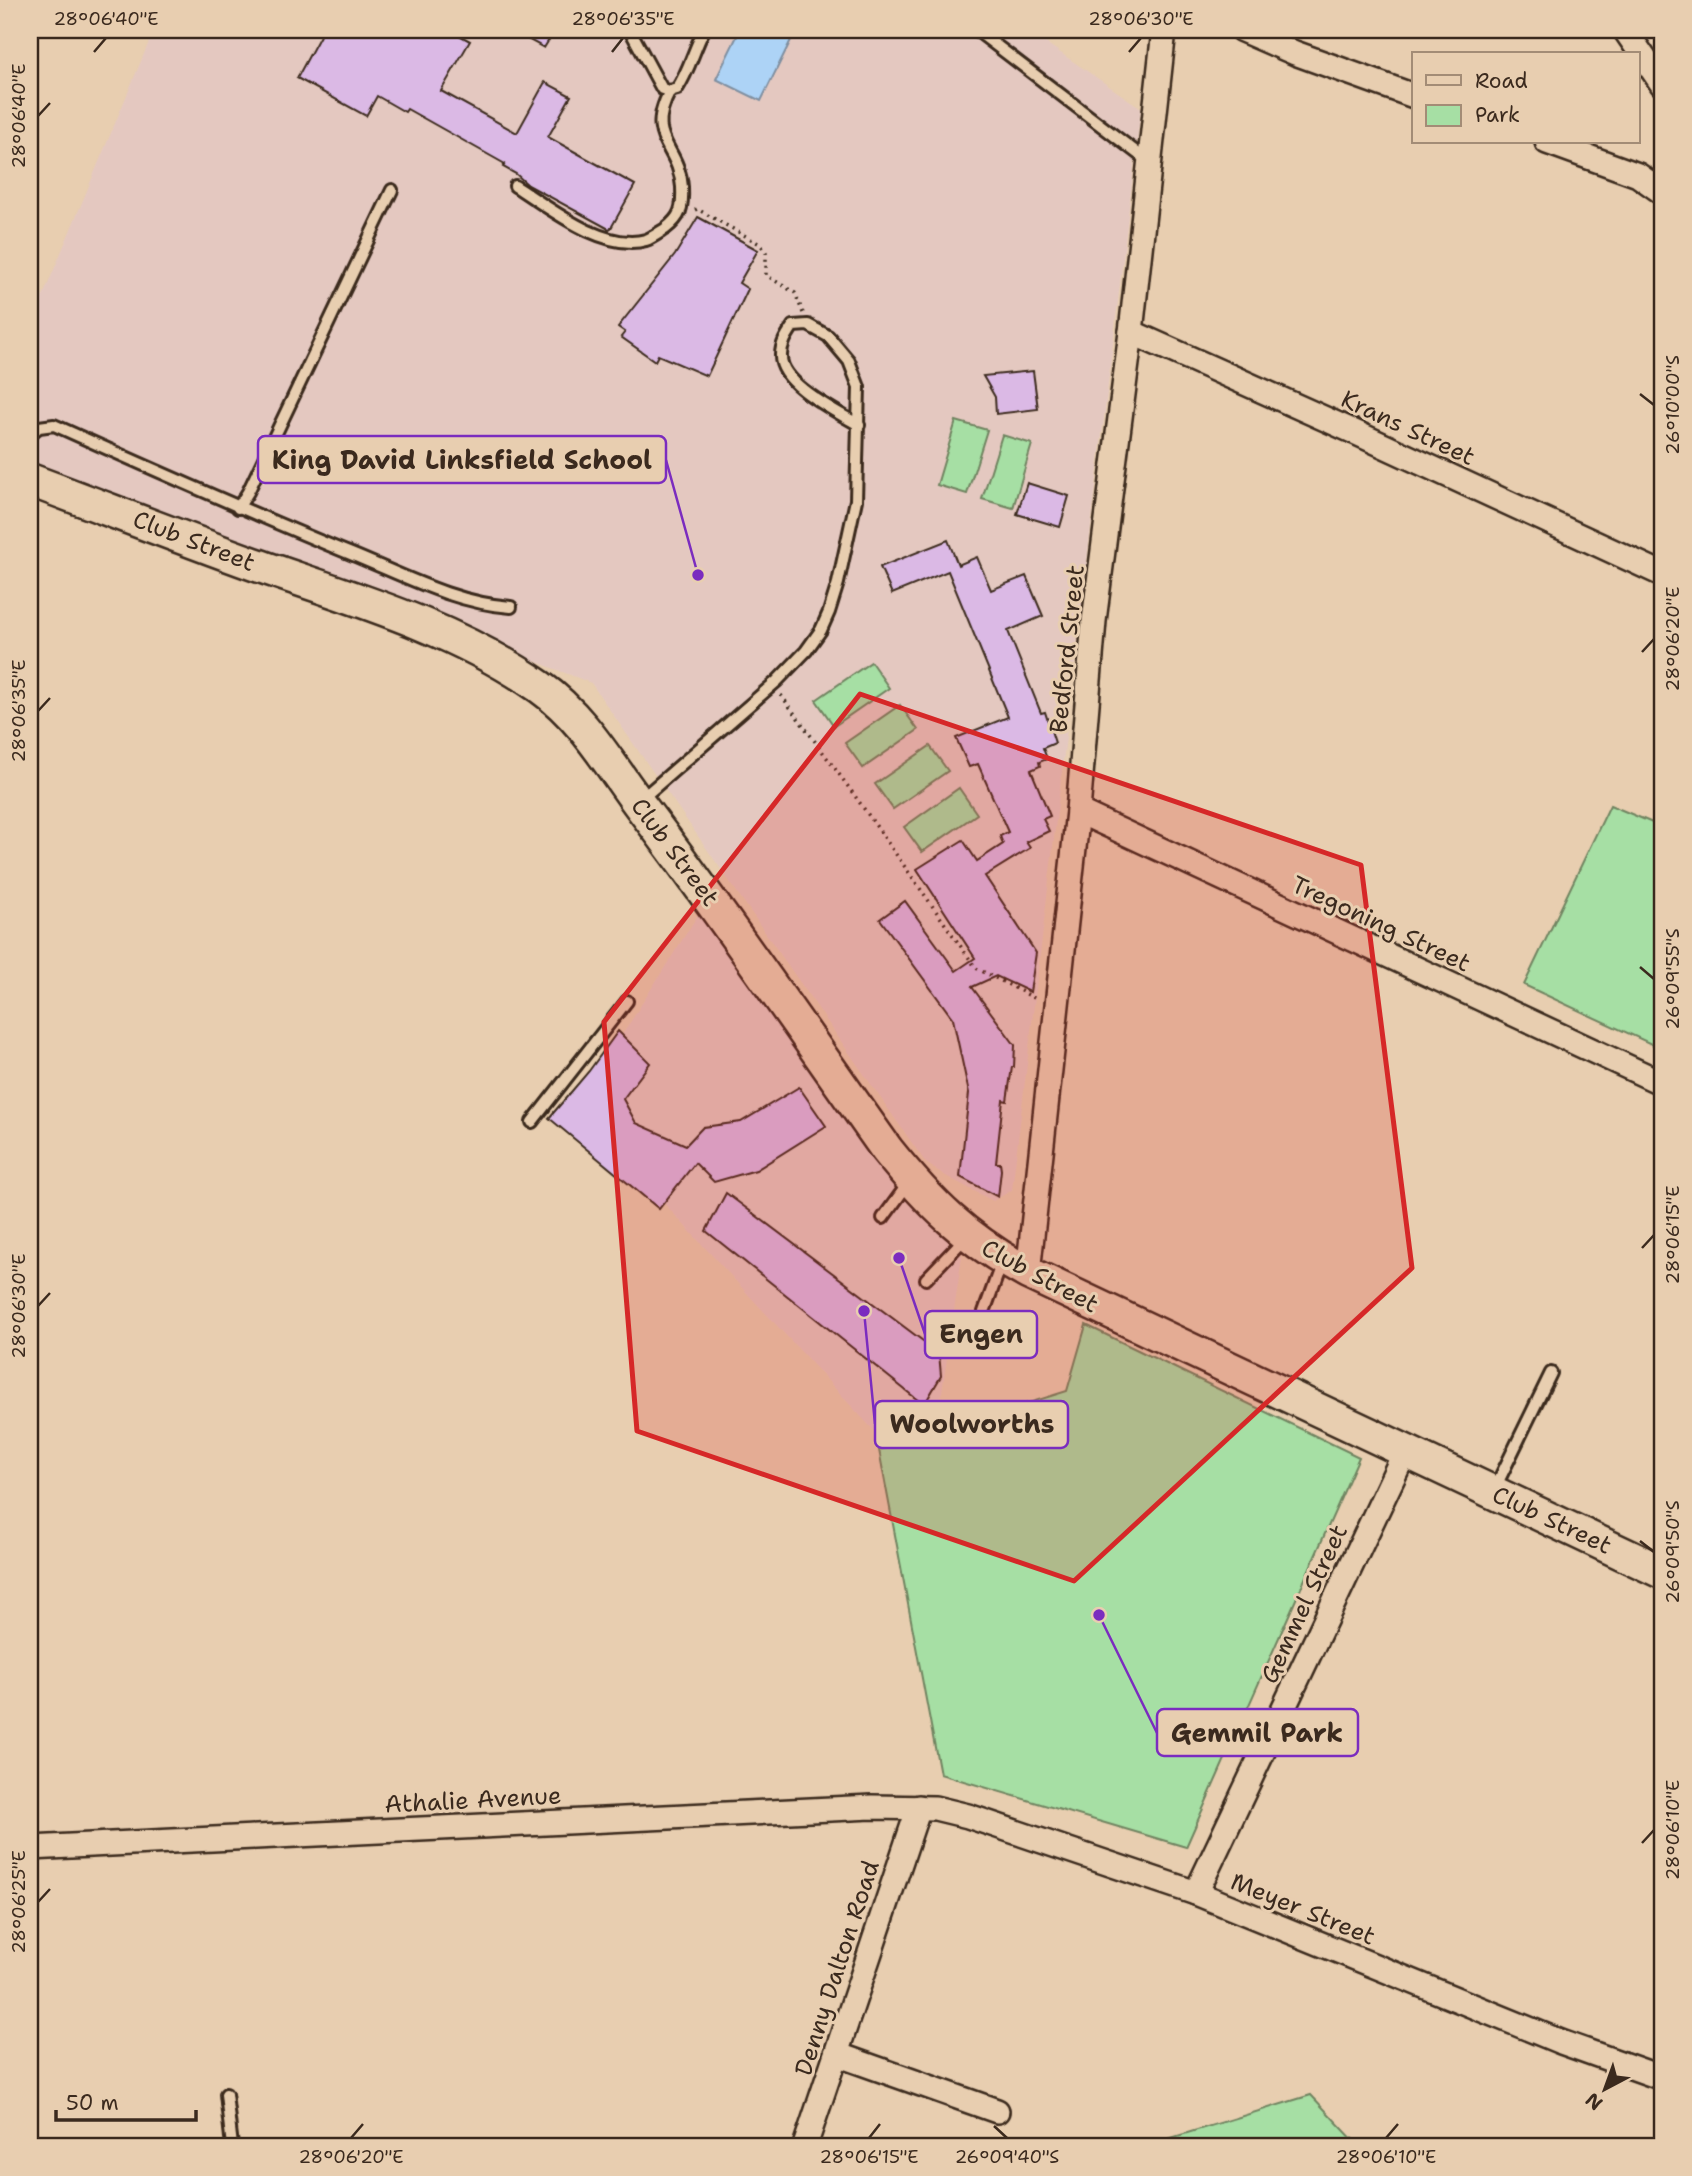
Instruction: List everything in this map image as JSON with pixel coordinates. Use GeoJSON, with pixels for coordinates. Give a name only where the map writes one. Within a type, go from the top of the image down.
{"type":"FeatureCollection","features":[{"type":"Feature","properties":{"kind":"main road","name":"Club Street"},"geometry":{"type":"LineString","coordinates":[[30,480],[443,632],[541,688],[562,706],[603,753],[706,892],[887,1150],[937,1208],[968,1235],[1015,1267],[1662,1572]]}},
{"type":"Feature","properties":{"kind":"main road","name":"Club Street"},"geometry":{"type":"LineString","coordinates":[[30,501],[437,648],[474,650]]}},
{"type":"Feature","properties":{"kind":"street","name":"Bedford Street"},"geometry":{"type":"LineString","coordinates":[[1015,1267],[1056,1008],[1078,811],[1094,621],[1131,332],[1164,30]]}},
{"type":"Feature","properties":{"kind":"street"},"geometry":{"type":"LineString","coordinates":[[1242,30],[1295,53],[1412,95]]}},
{"type":"Feature","properties":{"kind":"street"},"geometry":{"type":"LineString","coordinates":[[1625,30],[1662,84]]}},
{"type":"Feature","properties":{"kind":"street"},"geometry":{"type":"LineString","coordinates":[[1553,144],[1638,175],[1662,192]]}},
{"type":"Feature","properties":{"kind":"street","name":"Krans Street"},"geometry":{"type":"LineString","coordinates":[[1131,332],[1662,574]]}},
{"type":"Feature","properties":{"kind":"street","name":"Tregoning Street"},"geometry":{"type":"LineString","coordinates":[[1078,811],[1662,1083]]}},
{"type":"Feature","properties":{"kind":"street","name":"Gemmel Street"},"geometry":{"type":"LineString","coordinates":[[1196,1893],[1405,1452]]}},
{"type":"Feature","properties":{"kind":"street","name":"Athalie Avenue"},"geometry":{"type":"LineString","coordinates":[[30,1848],[872,1807],[919,1807]]}},
{"type":"Feature","properties":{"kind":"street","name":"Meyer Street"},"geometry":{"type":"LineString","coordinates":[[919,1807],[968,1816],[1196,1893],[1561,2042],[1662,2078]]}},
{"type":"Feature","properties":{"kind":"street","name":"Denny Dalton Road"},"geometry":{"type":"LineString","coordinates":[[806,2146],[919,1807]]}},
{"type":"Feature","properties":{"kind":"street"},"geometry":{"type":"LineString","coordinates":[[836,2054],[997,2111]]}},
{"type":"Feature","properties":{"kind":"lane"},"geometry":{"type":"LineString","coordinates":[[630,30],[662,89],[670,92]]}},
{"type":"Feature","properties":{"kind":"lane"},"geometry":{"type":"LineString","coordinates":[[515,186],[581,228],[615,241],[646,240],[677,219],[682,204],[682,184],[658,125],[663,104],[670,92],[677,89],[683,80],[691,55],[704,30]]}},
{"type":"Feature","properties":{"kind":"lane"},"geometry":{"type":"LineString","coordinates":[[976,30],[1150,162]]}},
{"type":"Feature","properties":{"kind":"lane"},"geometry":{"type":"LineString","coordinates":[[238,508],[392,190]]}},
{"type":"Feature","properties":{"kind":"lane"},"geometry":{"type":"LineString","coordinates":[[638,802],[772,684],[806,650],[821,630],[829,612],[856,500],[859,425],[859,387],[849,361],[828,336],[808,325],[793,326],[784,340],[780,358],[790,379],[859,425]]}},
{"type":"Feature","properties":{"kind":"lane"},"geometry":{"type":"LineString","coordinates":[[30,435],[39,427],[54,425],[238,508],[447,594],[484,605],[511,607]]}},
{"type":"Feature","properties":{"kind":"lane"},"geometry":{"type":"LineString","coordinates":[[532,1122],[626,1001]]}},
{"type":"Feature","properties":{"kind":"lane"},"geometry":{"type":"LineString","coordinates":[[883,1218],[911,1180]]}},
{"type":"Feature","properties":{"kind":"lane"},"geometry":{"type":"LineString","coordinates":[[926,1279],[968,1235]]}},
{"type":"Feature","properties":{"kind":"lane"},"geometry":{"type":"LineString","coordinates":[[984,1312],[1015,1267]]}},
{"type":"Feature","properties":{"kind":"lane"},"geometry":{"type":"LineString","coordinates":[[1493,1493],[1550,1373]]}},
{"type":"Feature","properties":{"kind":"lane"},"geometry":{"type":"LineString","coordinates":[[226,2094],[232,2146]]}},
{"type":"Feature","properties":{"kind":"path"},"geometry":{"type":"LineString","coordinates":[[677,219],[697,209],[760,244],[766,252],[766,275],[795,293],[808,325]]}},
{"type":"Feature","properties":{"kind":"path"},"geometry":{"type":"LineString","coordinates":[[772,684],[976,968],[1056,1008]]}},
{"type":"Feature","properties":{"kind":"highlighted area"},"geometry":{"type":"Polygon","coordinates":[[[860,694],[1361,865],[1412,1268],[1074,1581],[637,1431],[604,1022],[860,694]]]}},
{"type":"Feature","properties":{"kind":"shaded area"},"geometry":{"type":"Polygon","coordinates":[[[154,30],[1027,30],[1141,108],[1012,1190],[993,1201],[926,1163],[591,683],[30,466],[30,327],[154,30]]]}},
{"type":"Feature","properties":{"kind":"shaded area"},"geometry":{"type":"Polygon","coordinates":[[[703,907],[962,1256],[940,1406],[879,1436],[576,1108],[703,907]]]}},
{"type":"Feature","properties":{"kind":"green space"},"geometry":{"type":"Polygon","coordinates":[[[956,421],[987,430],[967,494],[937,485],[956,421]]]}},
{"type":"Feature","properties":{"kind":"green space"},"geometry":{"type":"Polygon","coordinates":[[[1002,435],[1032,444],[1013,508],[982,499],[1002,435]]]}},
{"type":"Feature","properties":{"kind":"green space"},"geometry":{"type":"Polygon","coordinates":[[[871,662],[889,688],[834,726],[816,700],[871,662]]]}},
{"type":"Feature","properties":{"kind":"green space"},"geometry":{"type":"Polygon","coordinates":[[[900,705],[918,730],[863,768],[845,743],[900,705]]]}},
{"type":"Feature","properties":{"kind":"green space"},"geometry":{"type":"Polygon","coordinates":[[[930,746],[948,771],[893,809],[875,784],[930,746]]]}},
{"type":"Feature","properties":{"kind":"green space"},"geometry":{"type":"Polygon","coordinates":[[[959,788],[977,814],[922,852],[904,827],[959,788]]]}},
{"type":"Feature","properties":{"kind":"green space"},"geometry":{"type":"Polygon","coordinates":[[[1610,805],[1662,827],[1662,1049],[1524,985],[1610,805]]]}},
{"type":"Feature","properties":{"kind":"green space"},"geometry":{"type":"Polygon","coordinates":[[[1086,1325],[1359,1457],[1186,1847],[940,1774],[879,1450],[1067,1391],[1086,1325]]]}},
{"type":"Feature","properties":{"kind":"green space"},"geometry":{"type":"Polygon","coordinates":[[[1311,2095],[1359,2146],[1145,2146],[1311,2095]]]}},
{"type":"Feature","properties":{"kind":"water"},"geometry":{"type":"Polygon","coordinates":[[[740,30],[776,30],[792,38],[761,101],[716,79],[740,30]]]}},
{"type":"Feature","properties":{"kind":"building"},"geometry":{"type":"Polygon","coordinates":[[[323,30],[450,30],[470,41],[441,91],[517,133],[545,82],[571,96],[548,137],[635,185],[611,228],[528,185],[503,167],[505,164],[407,109],[405,112],[377,96],[366,116],[297,78],[323,30]]]}},
{"type":"Feature","properties":{"kind":"building"},"geometry":{"type":"Polygon","coordinates":[[[511,30],[555,30],[544,48],[511,30]]]}},
{"type":"Feature","properties":{"kind":"building"},"geometry":{"type":"Polygon","coordinates":[[[698,217],[758,250],[739,283],[748,289],[707,376],[658,355],[655,361],[621,337],[625,332],[618,327],[675,255],[698,217]]]}},
{"type":"Feature","properties":{"kind":"building"},"geometry":{"type":"Polygon","coordinates":[[[1033,371],[1038,409],[996,414],[995,397],[983,376],[1033,371]]]}},
{"type":"Feature","properties":{"kind":"building"},"geometry":{"type":"Polygon","coordinates":[[[1027,483],[1069,496],[1060,527],[1017,514],[1027,483]]]}},
{"type":"Feature","properties":{"kind":"building"},"geometry":{"type":"Polygon","coordinates":[[[948,540],[958,565],[977,557],[991,590],[1026,576],[1043,616],[1008,631],[1041,713],[1045,712],[1055,743],[1043,748],[1047,759],[1031,770],[1050,816],[1043,819],[1049,831],[1026,842],[1030,848],[985,876],[1036,953],[1030,992],[996,976],[972,987],[1015,1045],[1014,1067],[1007,1101],[1003,1100],[996,1163],[1000,1163],[1001,1170],[998,1197],[960,1177],[969,1093],[953,1019],[880,919],[905,901],[956,971],[975,958],[917,869],[963,840],[977,861],[1003,844],[1000,836],[1008,832],[978,764],[969,767],[956,738],[1008,717],[948,571],[892,594],[880,567],[948,540]]]}},
{"type":"Feature","properties":{"kind":"building"},"geometry":{"type":"Polygon","coordinates":[[[618,1031],[650,1063],[623,1099],[636,1123],[686,1145],[703,1127],[741,1122],[799,1087],[826,1126],[756,1170],[714,1182],[695,1163],[659,1209],[549,1118],[589,1071],[618,1031]]]}},
{"type":"Feature","properties":{"kind":"building"},"geometry":{"type":"Polygon","coordinates":[[[726,1193],[939,1353],[941,1376],[924,1405],[706,1231],[726,1193]]]}},
{"type":"Feature","properties":{"kind":"place","name":"King David Linksfield School"},"geometry":{"type":"Point","coordinates":[698,575]}},
{"type":"Feature","properties":{"kind":"place","name":"Engen"},"geometry":{"type":"Point","coordinates":[899,1258]}},
{"type":"Feature","properties":{"kind":"place","name":"Woolworths"},"geometry":{"type":"Point","coordinates":[864,1311]}},
{"type":"Feature","properties":{"kind":"place","name":"Gemmil Park"},"geometry":{"type":"Point","coordinates":[1099,1615]}}]}
